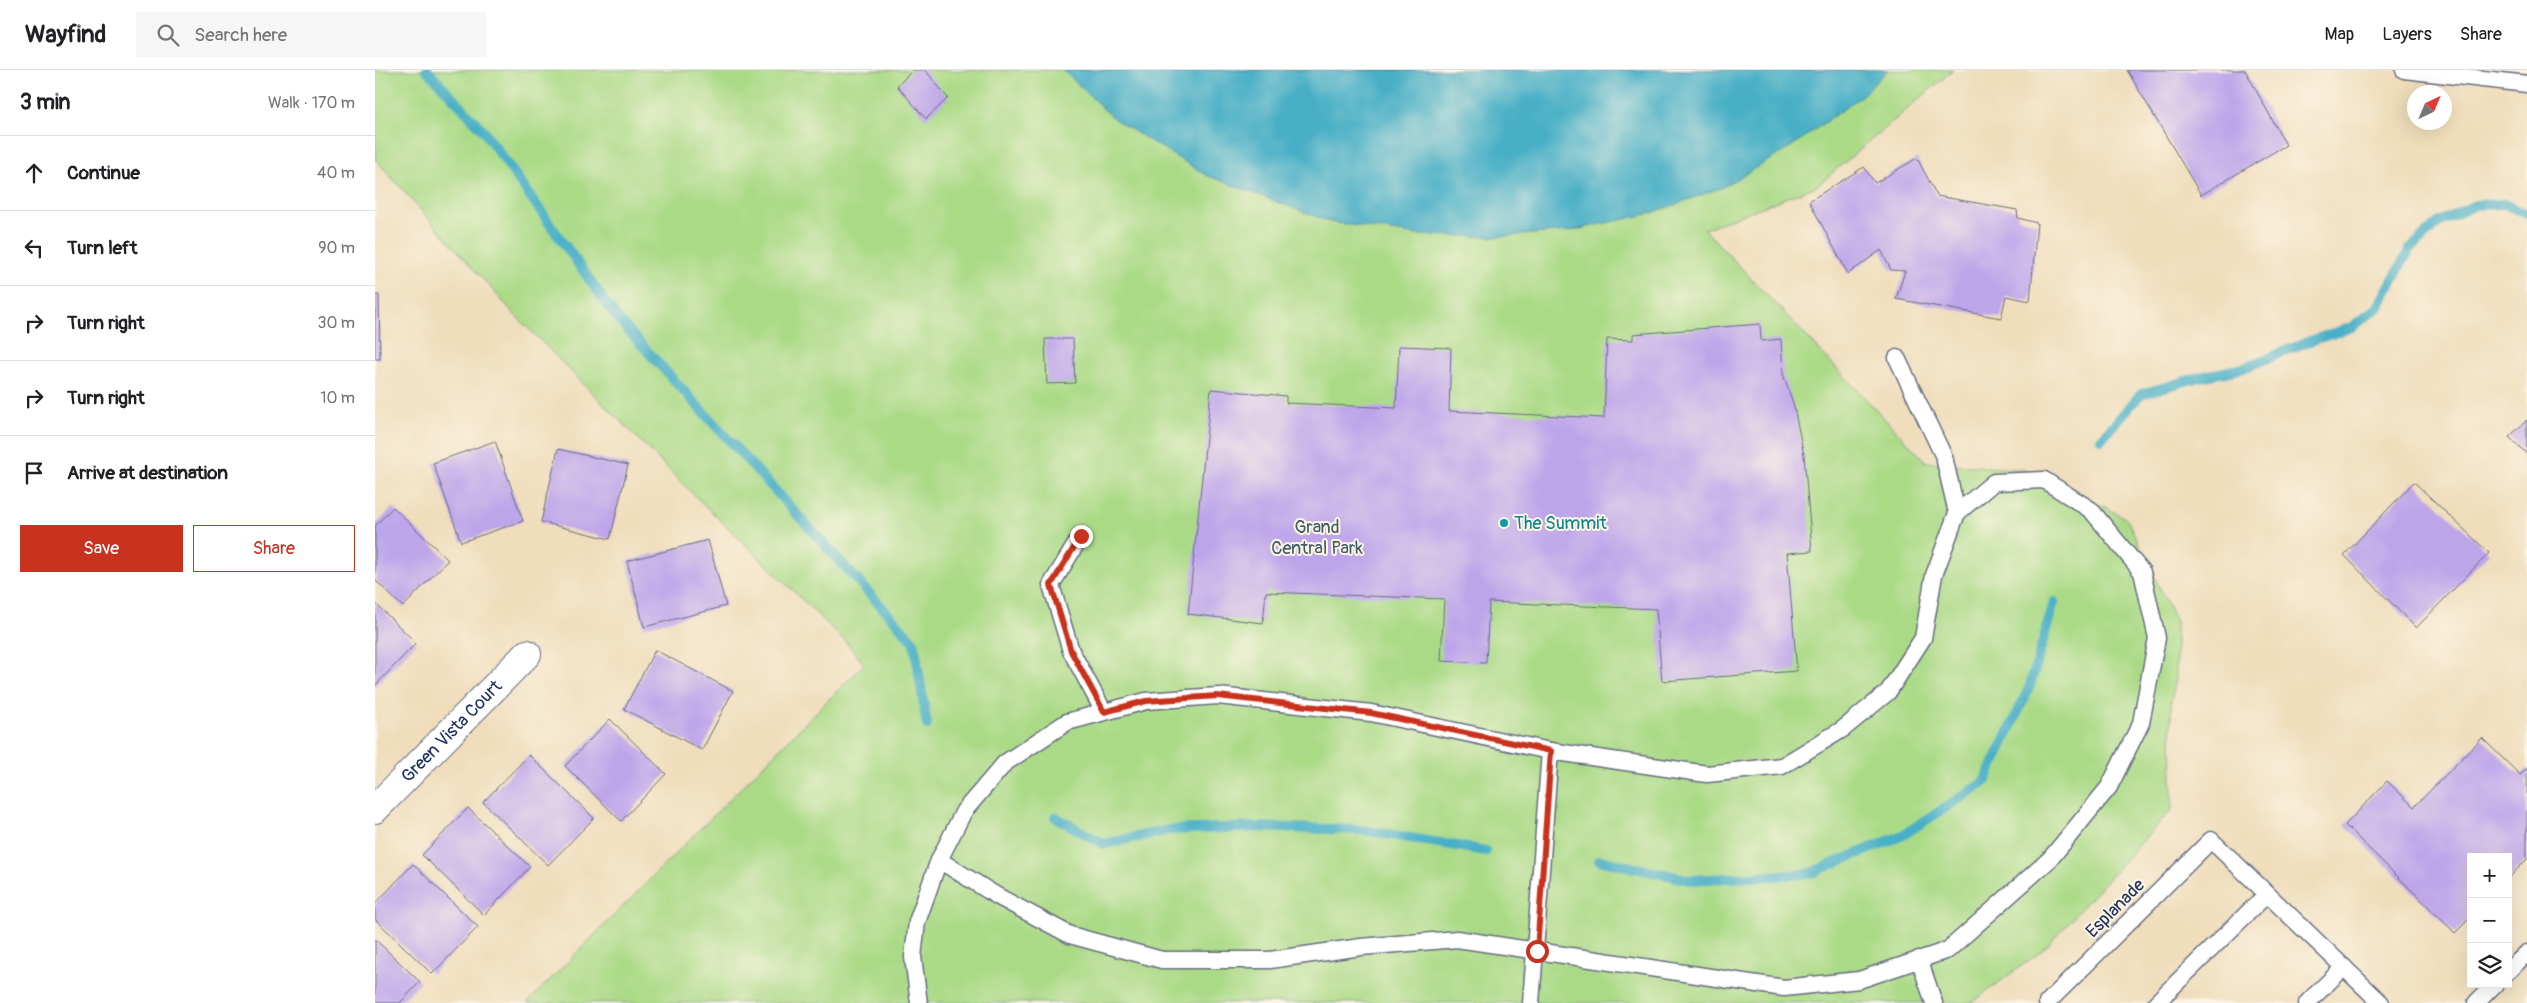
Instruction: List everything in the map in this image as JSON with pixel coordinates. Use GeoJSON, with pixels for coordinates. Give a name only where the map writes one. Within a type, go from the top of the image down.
{"type":"FeatureCollection","features":[{"type":"Feature","properties":{"kind":"street","name":"Green Vista Court"},"geometry":{"type":"LineString","coordinates":[[375,809],[527,654]]}},
{"type":"Feature","properties":{"kind":"lane"},"geometry":{"type":"LineString","coordinates":[[2404,70],[2527,84]]}},
{"type":"Feature","properties":{"kind":"lane"},"geometry":{"type":"LineString","coordinates":[[1897,358],[1944,457],[1957,512]]}},
{"type":"Feature","properties":{"kind":"lane"},"geometry":{"type":"LineString","coordinates":[[919,1003],[913,957],[917,922],[939,860],[964,810],[1005,763],[1067,722],[1146,701],[1217,696],[1371,713],[1551,751],[1707,774],[1782,766],[1843,729],[1888,692],[1923,638],[1935,575],[1957,512],[1994,482],[2044,480],[2091,510],[2142,572],[2157,638],[2141,723],[2109,787],[2050,859],[1948,950],[1859,980],[1783,988],[1457,939],[1361,947],[1270,960],[1162,960],[1070,935],[997,896],[939,860]]}},
{"type":"Feature","properties":{"kind":"lane"},"geometry":{"type":"LineString","coordinates":[[1081,536],[1051,585],[1071,651],[1104,712]]}},
{"type":"Feature","properties":{"kind":"lane"},"geometry":{"type":"LineString","coordinates":[[1531,1003],[1537,951],[1551,751]]}},
{"type":"Feature","properties":{"kind":"lane","name":"Esplanade"},"geometry":{"type":"LineString","coordinates":[[2047,1003],[2211,840],[2267,894]]}},
{"type":"Feature","properties":{"kind":"lane"},"geometry":{"type":"LineString","coordinates":[[2156,1003],[2267,894],[2381,1003]]}},
{"type":"Feature","properties":{"kind":"lane"},"geometry":{"type":"LineString","coordinates":[[2512,967],[2527,953]]}},
{"type":"Feature","properties":{"kind":"lane"},"geometry":{"type":"LineString","coordinates":[[1919,959],[1934,1003]]}},
{"type":"Feature","properties":{"kind":"lane"},"geometry":{"type":"LineString","coordinates":[[2307,1003],[2343,967]]}},
{"type":"Feature","properties":{"kind":"lane"},"geometry":{"type":"LineString","coordinates":[[2476,1003],[2491,988]]}},
{"type":"Feature","properties":{"kind":"green space","name":"Grand Central Park"},"geometry":{"type":"Polygon","coordinates":[[[375,70],[1953,70],[1817,186],[1704,229],[1926,462],[2039,471],[2127,519],[2176,622],[2176,679],[2171,701],[2172,809],[2043,950],[1971,1003],[527,1003],[864,664],[844,640],[690,491],[517,317],[375,159],[375,70]]]}},
{"type":"Feature","properties":{"kind":"water"},"geometry":{"type":"Polygon","coordinates":[[[1063,70],[1888,70],[1860,97],[1785,151],[1723,187],[1652,213],[1570,231],[1495,237],[1418,235],[1330,222],[1206,175],[1114,119],[1063,70]]]}},
{"type":"Feature","properties":{"kind":"building"},"geometry":{"type":"Polygon","coordinates":[[[913,70],[925,70],[948,98],[926,119],[897,86],[913,70]]]}},
{"type":"Feature","properties":{"kind":"building"},"geometry":{"type":"Polygon","coordinates":[[[2127,70],[2245,70],[2286,145],[2201,195],[2127,70]]]}},
{"type":"Feature","properties":{"kind":"building"},"geometry":{"type":"Polygon","coordinates":[[[1917,158],[1937,196],[2017,210],[2018,218],[2037,223],[2030,301],[2006,296],[2001,318],[1896,299],[1905,271],[1891,270],[1881,250],[1848,274],[1809,201],[1864,167],[1875,183],[1917,158]]]}},
{"type":"Feature","properties":{"kind":"building"},"geometry":{"type":"Polygon","coordinates":[[[375,295],[379,295],[380,359],[375,359],[375,295]]]}},
{"type":"Feature","properties":{"kind":"building","name":"The Summit"},"geometry":{"type":"Polygon","coordinates":[[[1760,324],[1761,341],[1781,339],[1783,374],[1793,403],[1804,455],[1812,551],[1787,553],[1797,671],[1662,681],[1656,609],[1489,602],[1486,663],[1441,661],[1444,599],[1266,592],[1263,623],[1188,614],[1211,389],[1286,396],[1286,403],[1396,408],[1399,346],[1451,348],[1449,411],[1604,418],[1607,339],[1633,340],[1633,334],[1760,324]]]}},
{"type":"Feature","properties":{"kind":"building"},"geometry":{"type":"Polygon","coordinates":[[[1045,339],[1073,339],[1075,383],[1047,384],[1045,339]]]}},
{"type":"Feature","properties":{"kind":"building"},"geometry":{"type":"Polygon","coordinates":[[[2527,420],[2527,454],[2509,437],[2527,420]]]}},
{"type":"Feature","properties":{"kind":"building"},"geometry":{"type":"Polygon","coordinates":[[[495,441],[523,521],[461,542],[433,463],[495,441]]]}},
{"type":"Feature","properties":{"kind":"building"},"geometry":{"type":"Polygon","coordinates":[[[558,449],[628,465],[610,539],[541,522],[558,449]]]}},
{"type":"Feature","properties":{"kind":"building"},"geometry":{"type":"Polygon","coordinates":[[[2414,482],[2489,553],[2416,628],[2344,555],[2414,482]]]}},
{"type":"Feature","properties":{"kind":"building"},"geometry":{"type":"Polygon","coordinates":[[[393,507],[448,560],[403,607],[375,580],[375,526],[393,507]]]}},
{"type":"Feature","properties":{"kind":"building"},"geometry":{"type":"Polygon","coordinates":[[[708,540],[726,606],[644,627],[627,561],[708,540]]]}},
{"type":"Feature","properties":{"kind":"building"},"geometry":{"type":"Polygon","coordinates":[[[375,603],[416,643],[375,686],[375,603]]]}},
{"type":"Feature","properties":{"kind":"building"},"geometry":{"type":"Polygon","coordinates":[[[655,650],[733,691],[702,750],[624,709],[655,650]]]}},
{"type":"Feature","properties":{"kind":"building"},"geometry":{"type":"Polygon","coordinates":[[[610,719],[666,774],[621,821],[565,766],[610,719]]]}},
{"type":"Feature","properties":{"kind":"building"},"geometry":{"type":"Polygon","coordinates":[[[2482,738],[2520,775],[2527,768],[2527,859],[2512,875],[2512,853],[2467,853],[2467,921],[2455,933],[2345,825],[2387,781],[2414,807],[2482,738]]]}},
{"type":"Feature","properties":{"kind":"building"},"geometry":{"type":"Polygon","coordinates":[[[529,755],[594,818],[548,865],[483,802],[529,755]]]}},
{"type":"Feature","properties":{"kind":"building"},"geometry":{"type":"Polygon","coordinates":[[[468,808],[530,867],[484,915],[422,855],[468,808]]]}},
{"type":"Feature","properties":{"kind":"building"},"geometry":{"type":"Polygon","coordinates":[[[413,864],[478,927],[432,974],[375,919],[375,904],[413,864]]]}},
{"type":"Feature","properties":{"kind":"building"},"geometry":{"type":"Polygon","coordinates":[[[375,939],[420,982],[400,1003],[375,1003],[375,939]]]}},
{"type":"Feature","properties":{"kind":"waterway"},"geometry":{"type":"LineString","coordinates":[[427,70],[483,130],[616,317],[914,642],[927,725]]}},
{"type":"Feature","properties":{"kind":"waterway"},"geometry":{"type":"LineString","coordinates":[[2101,439],[2141,394],[2200,377],[2244,368],[2307,342],[2352,327],[2377,308],[2410,249],[2438,223],[2475,205],[2504,204],[2527,214]]}},
{"type":"Feature","properties":{"kind":"waterway"},"geometry":{"type":"LineString","coordinates":[[1599,860],[1690,880],[1808,874],[1903,835],[1985,782],[2030,686],[2054,602]]}},
{"type":"Feature","properties":{"kind":"waterway"},"geometry":{"type":"LineString","coordinates":[[1055,817],[1104,844],[1169,830],[1256,827],[1363,830],[1486,851]]}},
{"type":"Feature","properties":{"kind":"place","name":"The Summit"},"geometry":{"type":"Point","coordinates":[1504,523]}},
{"type":"Feature","properties":{"kind":"route"},"geometry":{"type":"LineString","coordinates":[[1081,536],[1051,585],[1071,651],[1104,712],[1146,701],[1217,696],[1371,713],[1551,751],[1537,951]]}}]}
